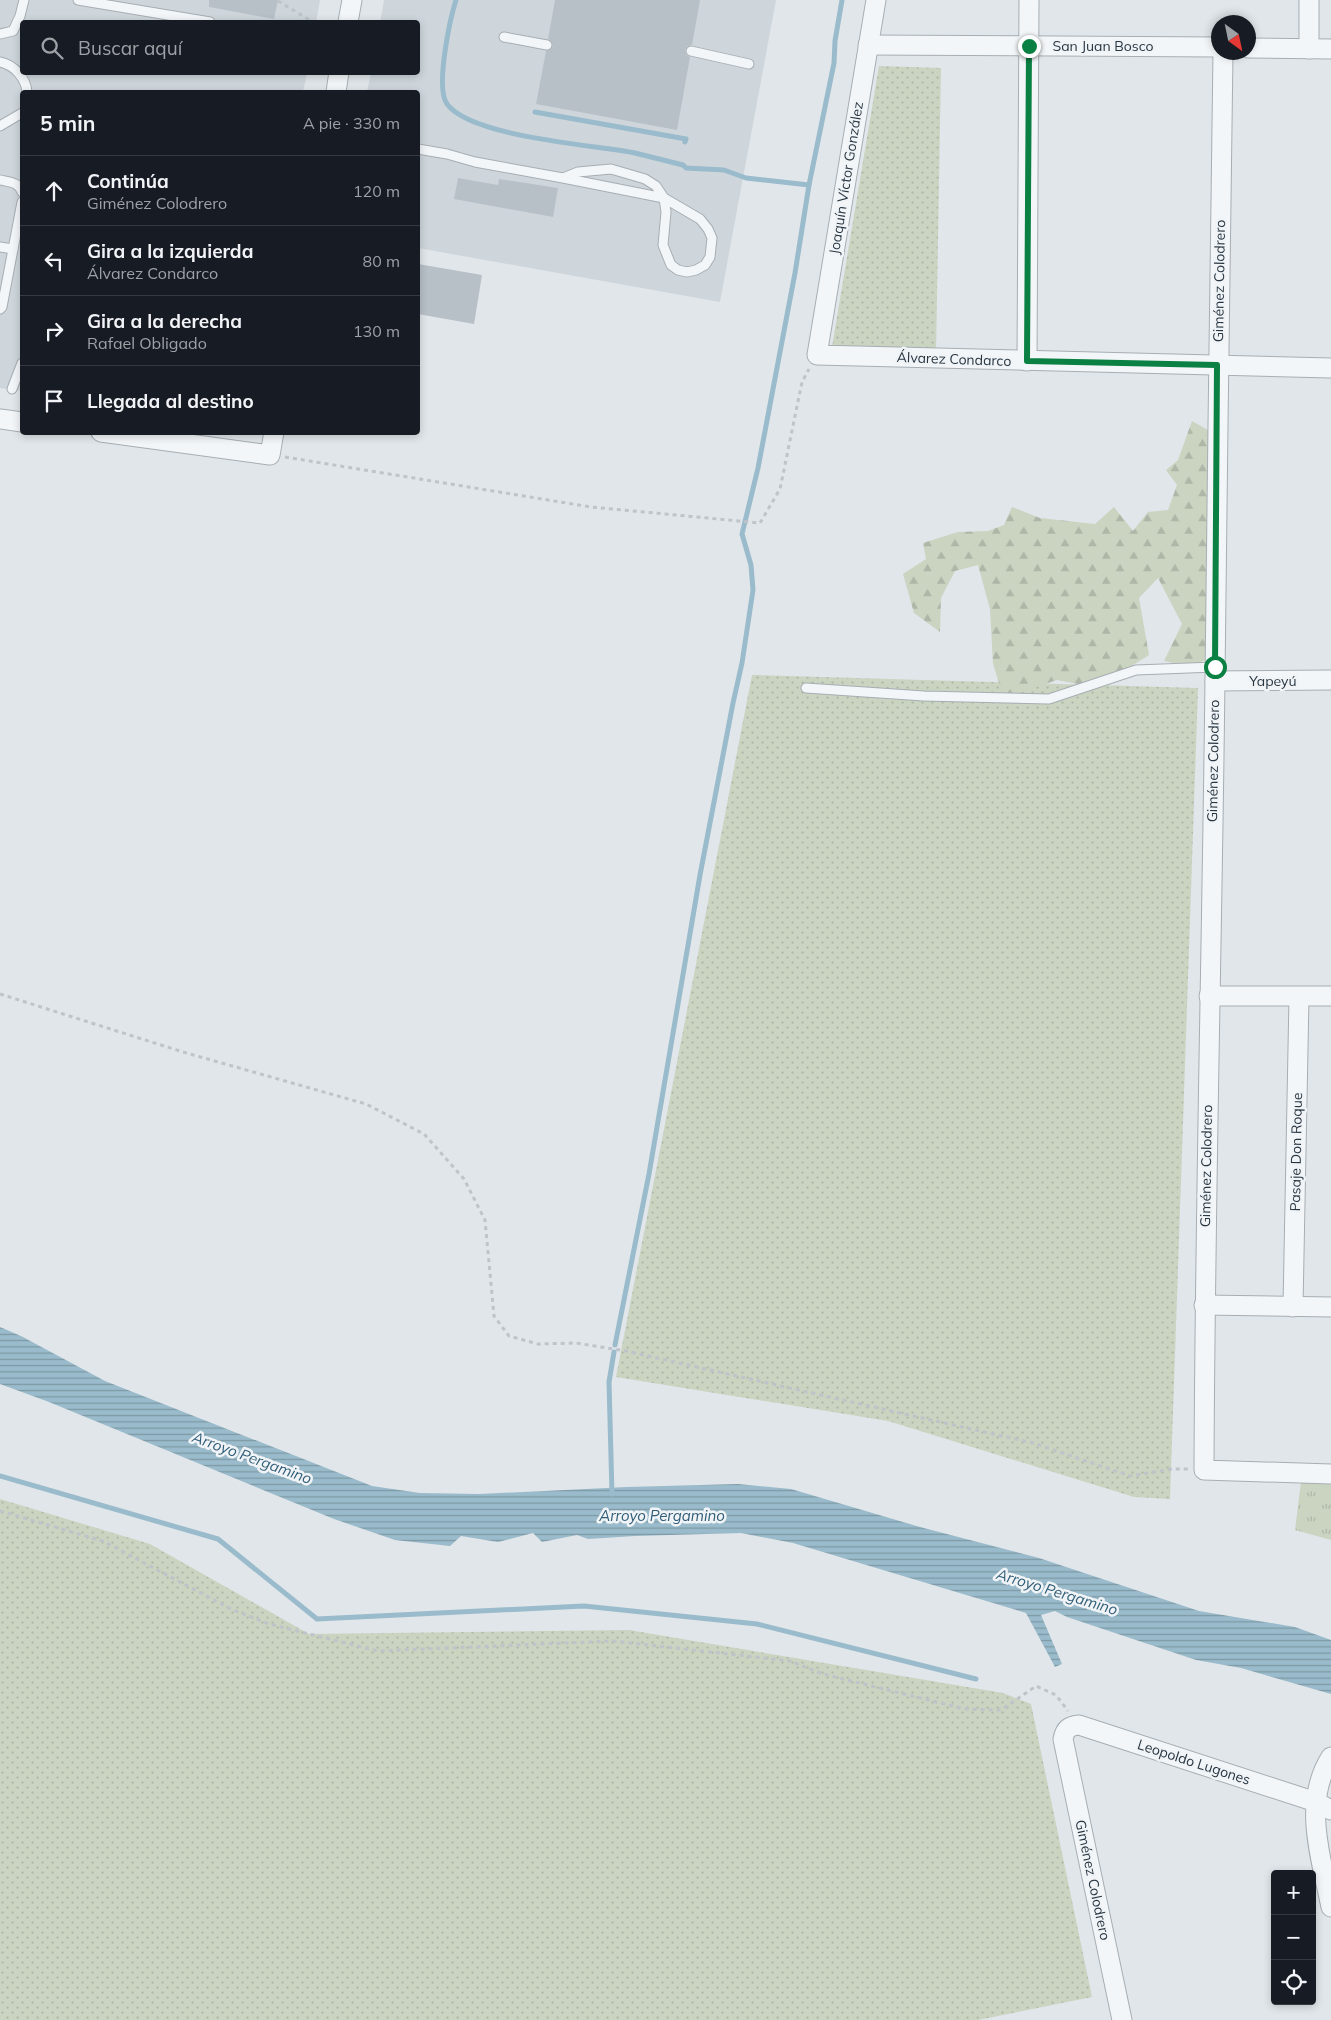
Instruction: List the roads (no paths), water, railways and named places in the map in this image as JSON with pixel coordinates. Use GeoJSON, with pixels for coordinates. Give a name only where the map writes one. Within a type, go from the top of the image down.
{"type":"FeatureCollection","features":[{"type":"Feature","properties":{"kind":"street"},"geometry":{"type":"LineString","coordinates":[[348,20],[352,0]]}},
{"type":"Feature","properties":{"kind":"street","name":"Joaquín Víctor González"},"geometry":{"type":"LineString","coordinates":[[818,355],[876,0]]}},
{"type":"Feature","properties":{"kind":"street"},"geometry":{"type":"LineString","coordinates":[[1027,361],[1029,0]]}},
{"type":"Feature","properties":{"kind":"street"},"geometry":{"type":"LineString","coordinates":[[1309,49],[1310,0]]}},
{"type":"Feature","properties":{"kind":"street","name":"San Juan Bosco"},"geometry":{"type":"LineString","coordinates":[[868,45],[1211,47]]}},
{"type":"Feature","properties":{"kind":"street"},"geometry":{"type":"LineString","coordinates":[[1256,48],[1331,49]]}},
{"type":"Feature","properties":{"kind":"street","name":"Giménez Colodrero"},"geometry":{"type":"LineString","coordinates":[[1223,60],[1204,1305],[1204,1470],[1331,1474]]}},
{"type":"Feature","properties":{"kind":"street"},"geometry":{"type":"LineString","coordinates":[[336,90],[339,75]]}},
{"type":"Feature","properties":{"kind":"street","name":"Álvarez Condarco"},"geometry":{"type":"LineString","coordinates":[[818,355],[1331,368]]}},
{"type":"Feature","properties":{"kind":"street"},"geometry":{"type":"LineString","coordinates":[[0,419],[20,422]]}},
{"type":"Feature","properties":{"kind":"street"},"geometry":{"type":"LineString","coordinates":[[123,435],[270,455],[273,435]]}},
{"type":"Feature","properties":{"kind":"street","name":"Yapeyú"},"geometry":{"type":"LineString","coordinates":[[1215,674],[1331,680]]}},
{"type":"Feature","properties":{"kind":"street"},"geometry":{"type":"LineString","coordinates":[[1209,996],[1331,996]]}},
{"type":"Feature","properties":{"kind":"street","name":"Pasaje Don Roque"},"geometry":{"type":"LineString","coordinates":[[1293,1307],[1299,996]]}},
{"type":"Feature","properties":{"kind":"street"},"geometry":{"type":"LineString","coordinates":[[1204,1305],[1331,1307]]}},
{"type":"Feature","properties":{"kind":"street","name":"Leopoldo Lugones"},"geometry":{"type":"LineString","coordinates":[[1063,1739],[1065,1731],[1070,1726],[1079,1725],[1323,1806]]}},
{"type":"Feature","properties":{"kind":"street","name":"Giménez Colodrero"},"geometry":{"type":"LineString","coordinates":[[1063,1739],[1122,2020]]}},
{"type":"Feature","properties":{"kind":"street"},"geometry":{"type":"LineString","coordinates":[[1327,1763],[1323,1806],[1314,1819],[1331,1907]]}},
{"type":"Feature","properties":{"kind":"lane"},"geometry":{"type":"LineString","coordinates":[[0,34],[13,30],[20,16],[24,0]]}},
{"type":"Feature","properties":{"kind":"lane"},"geometry":{"type":"LineString","coordinates":[[78,0],[198,20]]}},
{"type":"Feature","properties":{"kind":"lane"},"geometry":{"type":"LineString","coordinates":[[504,37],[547,45]]}},
{"type":"Feature","properties":{"kind":"lane"},"geometry":{"type":"LineString","coordinates":[[691,51],[749,64]]}},
{"type":"Feature","properties":{"kind":"lane"},"geometry":{"type":"LineString","coordinates":[[0,62],[8,64],[20,74]]}},
{"type":"Feature","properties":{"kind":"lane"},"geometry":{"type":"LineString","coordinates":[[20,75],[27,90]]}},
{"type":"Feature","properties":{"kind":"lane"},"geometry":{"type":"LineString","coordinates":[[0,126],[20,114]]}},
{"type":"Feature","properties":{"kind":"lane"},"geometry":{"type":"LineString","coordinates":[[420,149],[447,154],[475,162],[664,198],[700,219],[712,238],[710,258],[705,265],[687,272],[678,270],[671,265],[663,245],[666,212],[664,198],[656,186],[645,179],[628,172],[611,169],[578,172],[562,178]]}},
{"type":"Feature","properties":{"kind":"lane"},"geometry":{"type":"LineString","coordinates":[[0,180],[20,186]]}},
{"type":"Feature","properties":{"kind":"lane"},"geometry":{"type":"LineString","coordinates":[[0,309],[2,307],[20,212]]}},
{"type":"Feature","properties":{"kind":"lane"},"geometry":{"type":"LineString","coordinates":[[0,247],[13,249]]}},
{"type":"Feature","properties":{"kind":"lane"},"geometry":{"type":"LineString","coordinates":[[12,390],[20,368]]}},
{"type":"Feature","properties":{"kind":"lane"},"geometry":{"type":"LineString","coordinates":[[806,688],[924,696],[1049,699],[1136,670],[1215,674]]}},
{"type":"Feature","properties":{"kind":"water","name":"Arroyo Pergamino"},"geometry":{"type":"Polygon","coordinates":[[[0,1327],[21,1336],[105,1381],[372,1486],[420,1493],[479,1494],[738,1484],[791,1489],[920,1527],[1039,1558],[1199,1611],[1295,1627],[1331,1640],[1331,1694],[1241,1668],[1196,1660],[1067,1617],[1055,1611],[1041,1615],[1062,1664],[1055,1667],[1026,1613],[793,1543],[741,1533],[588,1539],[577,1535],[542,1542],[533,1533],[498,1542],[461,1536],[450,1546],[395,1540],[334,1519],[49,1402],[0,1384],[0,1327]]]}},
{"type":"Feature","properties":{"kind":"waterway"},"geometry":{"type":"LineString","coordinates":[[456,0],[450,22],[442,84],[447,104],[460,115],[506,132],[535,138],[635,153],[683,165],[686,168],[724,170],[746,178],[809,185]]}},
{"type":"Feature","properties":{"kind":"waterway"},"geometry":{"type":"LineString","coordinates":[[615,1345],[649,1174],[700,875],[742,663],[753,590],[751,565],[742,534],[758,468],[795,273],[809,185],[834,63],[835,41],[842,0]]}},
{"type":"Feature","properties":{"kind":"waterway"},"geometry":{"type":"LineString","coordinates":[[535,112],[686,139],[685,142]]}},
{"type":"Feature","properties":{"kind":"waterway"},"geometry":{"type":"LineString","coordinates":[[612,1494],[609,1382],[614,1352]]}},
{"type":"Feature","properties":{"kind":"waterway"},"geometry":{"type":"LineString","coordinates":[[0,1476],[218,1539],[317,1619],[584,1606],[757,1624],[976,1679]]}}]}
